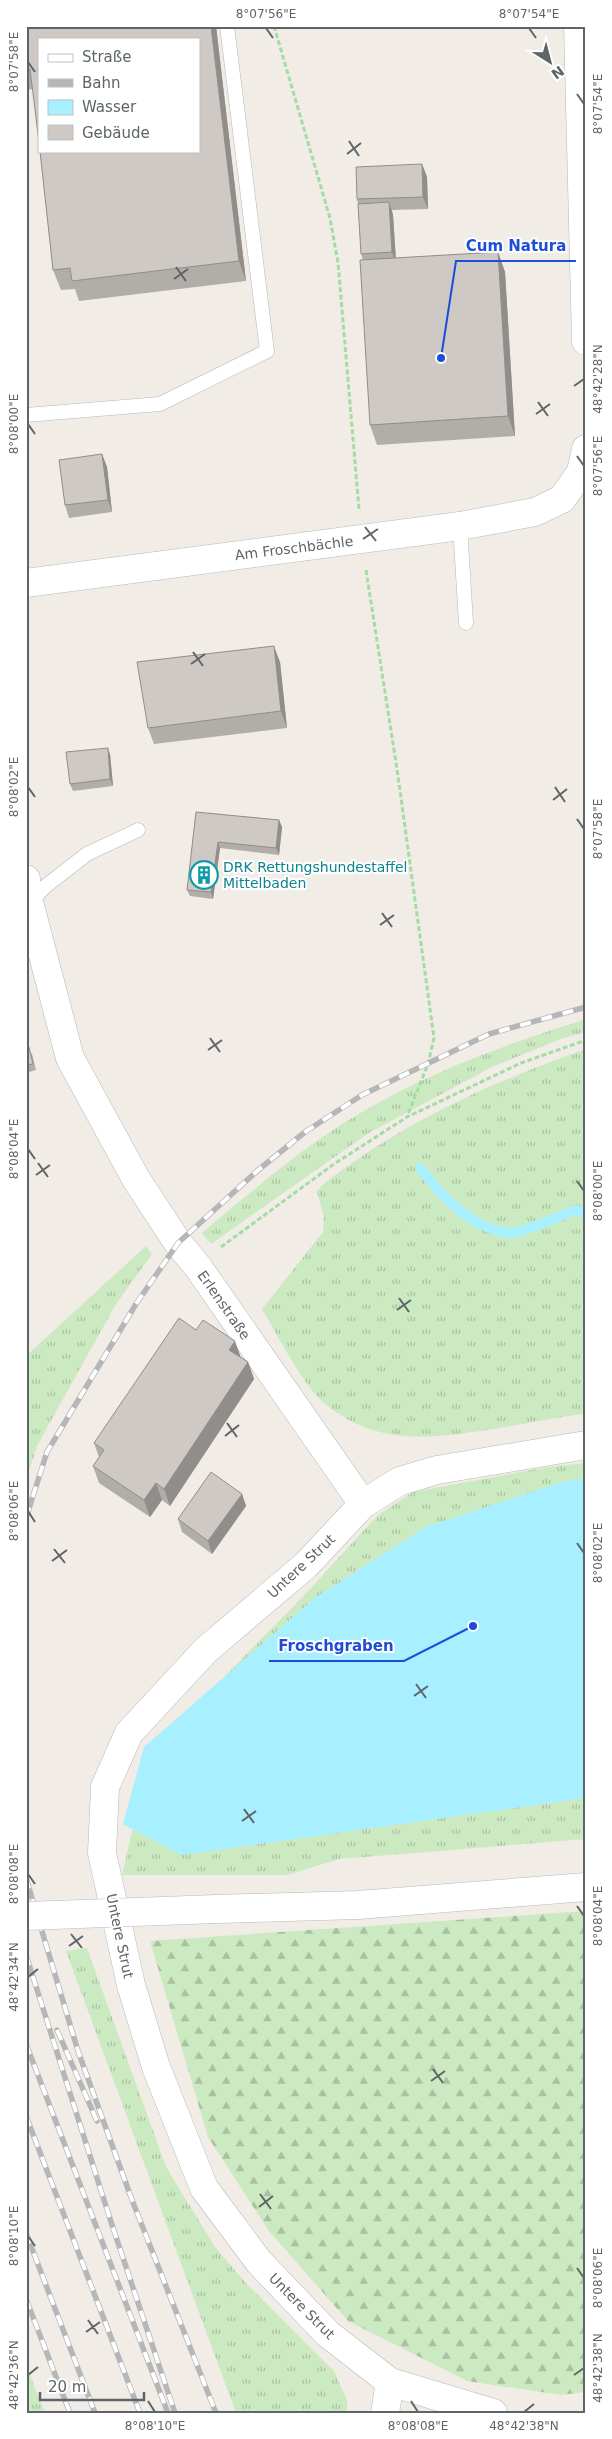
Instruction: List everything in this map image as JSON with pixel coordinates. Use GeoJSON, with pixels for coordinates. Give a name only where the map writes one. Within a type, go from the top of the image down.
{"type":"FeatureCollection","features":[{"type":"Feature","properties":{"kind":"street"},"geometry":{"type":"LineString","coordinates":[[578,26],[586,340]]}},
{"type":"Feature","properties":{"kind":"street","name":"Am Froschbächle"},"geometry":{"type":"LineString","coordinates":[[26,583],[460,526],[535,512],[562,498],[581,472],[586,449]]}},
{"type":"Feature","properties":{"kind":"street","name":"Erlenstraße"},"geometry":{"type":"LineString","coordinates":[[28,890],[70,1058],[136,1179],[178,1243],[198,1267],[363,1504]]}},
{"type":"Feature","properties":{"kind":"street"},"geometry":{"type":"LineString","coordinates":[[363,1504],[400,1481],[437,1470],[586,1445]]}},
{"type":"Feature","properties":{"kind":"street","name":"Untere Strut"},"geometry":{"type":"LineString","coordinates":[[363,1504],[306,1565],[206,1650],[130,1733],[105,1787],[102,1853],[131,1985],[156,2067],[204,2188],[259,2262],[321,2327],[390,2382],[493,2413]]}},
{"type":"Feature","properties":{"kind":"street"},"geometry":{"type":"LineString","coordinates":[[26,1916],[358,1905],[586,1887]]}},
{"type":"Feature","properties":{"kind":"street"},"geometry":{"type":"LineString","coordinates":[[385,2413],[390,2382]]}},
{"type":"Feature","properties":{"kind":"lane"},"geometry":{"type":"LineString","coordinates":[[26,415],[160,404],[266,351],[227,26]]}},
{"type":"Feature","properties":{"kind":"lane"},"geometry":{"type":"LineString","coordinates":[[460,526],[466,622]]}},
{"type":"Feature","properties":{"kind":"lane"},"geometry":{"type":"LineString","coordinates":[[28,890],[47,885],[87,854],[138,830]]}},
{"type":"Feature","properties":{"kind":"path"},"geometry":{"type":"LineString","coordinates":[[274,26],[330,218],[338,263],[359,512]]}},
{"type":"Feature","properties":{"kind":"path"},"geometry":{"type":"LineString","coordinates":[[365,564],[397,769],[434,1038],[428,1064],[407,1117]]}},
{"type":"Feature","properties":{"kind":"path"},"geometry":{"type":"LineString","coordinates":[[198,1267],[235,1236],[319,1175],[407,1117],[521,1063],[586,1040]]}},
{"type":"Feature","properties":{"kind":"green space"},"geometry":{"type":"Polygon","coordinates":[[[586,1019],[586,1032],[561,1039],[492,1067],[367,1134],[211,1244],[202,1233],[297,1155],[359,1114],[441,1072],[527,1038],[586,1019]]]}},
{"type":"Feature","properties":{"kind":"green space"},"geometry":{"type":"Polygon","coordinates":[[[586,1049],[586,1413],[453,1435],[430,1436],[387,1434],[366,1428],[345,1418],[325,1404],[308,1385],[262,1309],[323,1232],[324,1218],[317,1191],[334,1176],[365,1154],[417,1122],[500,1082],[586,1049]]]}},
{"type":"Feature","properties":{"kind":"green space"},"geometry":{"type":"Polygon","coordinates":[[[146,1246],[152,1254],[116,1304],[38,1444],[26,1479],[26,1356],[146,1246]]]}},
{"type":"Feature","properties":{"kind":"green space"},"geometry":{"type":"Polygon","coordinates":[[[586,1463],[586,1839],[339,1859],[288,1875],[122,1875],[150,1753],[310,1589],[378,1515],[413,1492],[547,1467],[586,1463]]]}},
{"type":"Feature","properties":{"kind":"green space"},"geometry":{"type":"Polygon","coordinates":[[[586,1911],[586,2392],[561,2395],[467,2381],[348,2321],[269,2231],[208,2137],[150,1941],[586,1911]]]}},
{"type":"Feature","properties":{"kind":"green space"},"geometry":{"type":"Polygon","coordinates":[[[87,1948],[166,2167],[215,2247],[244,2281],[334,2371],[347,2400],[347,2413],[236,2413],[66,1951],[87,1948]]]}},
{"type":"Feature","properties":{"kind":"green space"},"geometry":{"type":"Polygon","coordinates":[[[26,2365],[45,2413],[26,2413],[26,2365]]]}},
{"type":"Feature","properties":{"kind":"water"},"geometry":{"type":"Polygon","coordinates":[[[586,1478],[586,1798],[182,1855],[123,1824],[144,1747],[316,1597],[426,1527],[565,1481],[586,1478]]]}},
{"type":"Feature","properties":{"kind":"building"},"geometry":{"type":"Polygon","coordinates":[[[26,26],[211,26],[239,261],[72,281],[70,268],[53,270],[40,152],[200,152],[200,38],[38,38],[38,134],[30,69],[26,69],[26,26]]]}},
{"type":"Feature","properties":{"kind":"building"},"geometry":{"type":"Polygon","coordinates":[[[422,164],[423,197],[357,199],[356,167],[422,164]]]}},
{"type":"Feature","properties":{"kind":"building"},"geometry":{"type":"Polygon","coordinates":[[[389,202],[392,252],[361,254],[358,204],[389,202]]]}},
{"type":"Feature","properties":{"kind":"building"},"geometry":{"type":"Polygon","coordinates":[[[498,252],[508,416],[370,425],[360,260],[498,252]]]}},
{"type":"Feature","properties":{"kind":"building"},"geometry":{"type":"Polygon","coordinates":[[[102,454],[108,500],[65,505],[59,460],[102,454]]]}},
{"type":"Feature","properties":{"kind":"building"},"geometry":{"type":"Polygon","coordinates":[[[274,646],[281,711],[148,728],[137,662],[274,646]]]}},
{"type":"Feature","properties":{"kind":"building"},"geometry":{"type":"Polygon","coordinates":[[[108,748],[110,779],[70,784],[66,752],[108,748]]]}},
{"type":"Feature","properties":{"kind":"building","name":"DRK Rettungshundestaffel Mittelbaden"},"geometry":{"type":"Polygon","coordinates":[[[196,812],[279,820],[276,848],[218,842],[211,892],[187,890],[196,812]]]}},
{"type":"Feature","properties":{"kind":"building"},"geometry":{"type":"Polygon","coordinates":[[[29,1047],[33,1064],[26,1065],[26,1048],[29,1047]]]}},
{"type":"Feature","properties":{"kind":"building"},"geometry":{"type":"Polygon","coordinates":[[[179,1318],[196,1330],[203,1320],[235,1341],[229,1350],[248,1362],[164,1489],[156,1483],[144,1500],[93,1466],[104,1450],[94,1443],[179,1318]]]}},
{"type":"Feature","properties":{"kind":"building"},"geometry":{"type":"Polygon","coordinates":[[[211,1472],[242,1494],[208,1541],[178,1519],[211,1472]]]}},
{"type":"Feature","properties":{"kind":"waterway"},"geometry":{"type":"LineString","coordinates":[[420,1168],[458,1209],[482,1225],[495,1230],[514,1233],[575,1210],[586,1214]]}},
{"type":"Feature","properties":{"kind":"railway"},"geometry":{"type":"LineString","coordinates":[[26,1518],[47,1452],[136,1304],[178,1243],[257,1171],[305,1132],[362,1095],[489,1034],[586,1007]]}},
{"type":"Feature","properties":{"kind":"railway"},"geometry":{"type":"LineString","coordinates":[[26,1878],[78,2051],[132,2200],[216,2413]]}},
{"type":"Feature","properties":{"kind":"railway"},"geometry":{"type":"LineString","coordinates":[[26,1955],[112,2225],[175,2413]]}},
{"type":"Feature","properties":{"kind":"railway"},"geometry":{"type":"LineString","coordinates":[[57,2030],[97,2121]]}},
{"type":"Feature","properties":{"kind":"railway"},"geometry":{"type":"LineString","coordinates":[[26,2044],[168,2413]]}},
{"type":"Feature","properties":{"kind":"railway"},"geometry":{"type":"LineString","coordinates":[[26,2116],[140,2413]]}},
{"type":"Feature","properties":{"kind":"railway"},"geometry":{"type":"LineString","coordinates":[[26,2233],[95,2413]]}},
{"type":"Feature","properties":{"kind":"railway"},"geometry":{"type":"LineString","coordinates":[[26,2299],[70,2413]]}},
{"type":"Feature","properties":{"kind":"place","name":"Cum Natura"},"geometry":{"type":"Point","coordinates":[441,358]}},
{"type":"Feature","properties":{"kind":"place","name":"DRK Rettungshundestaffel Mittelbaden"},"geometry":{"type":"Point","coordinates":[204,875]}},
{"type":"Feature","properties":{"kind":"place","name":"Froschgraben"},"geometry":{"type":"Point","coordinates":[473,1626]}}]}
